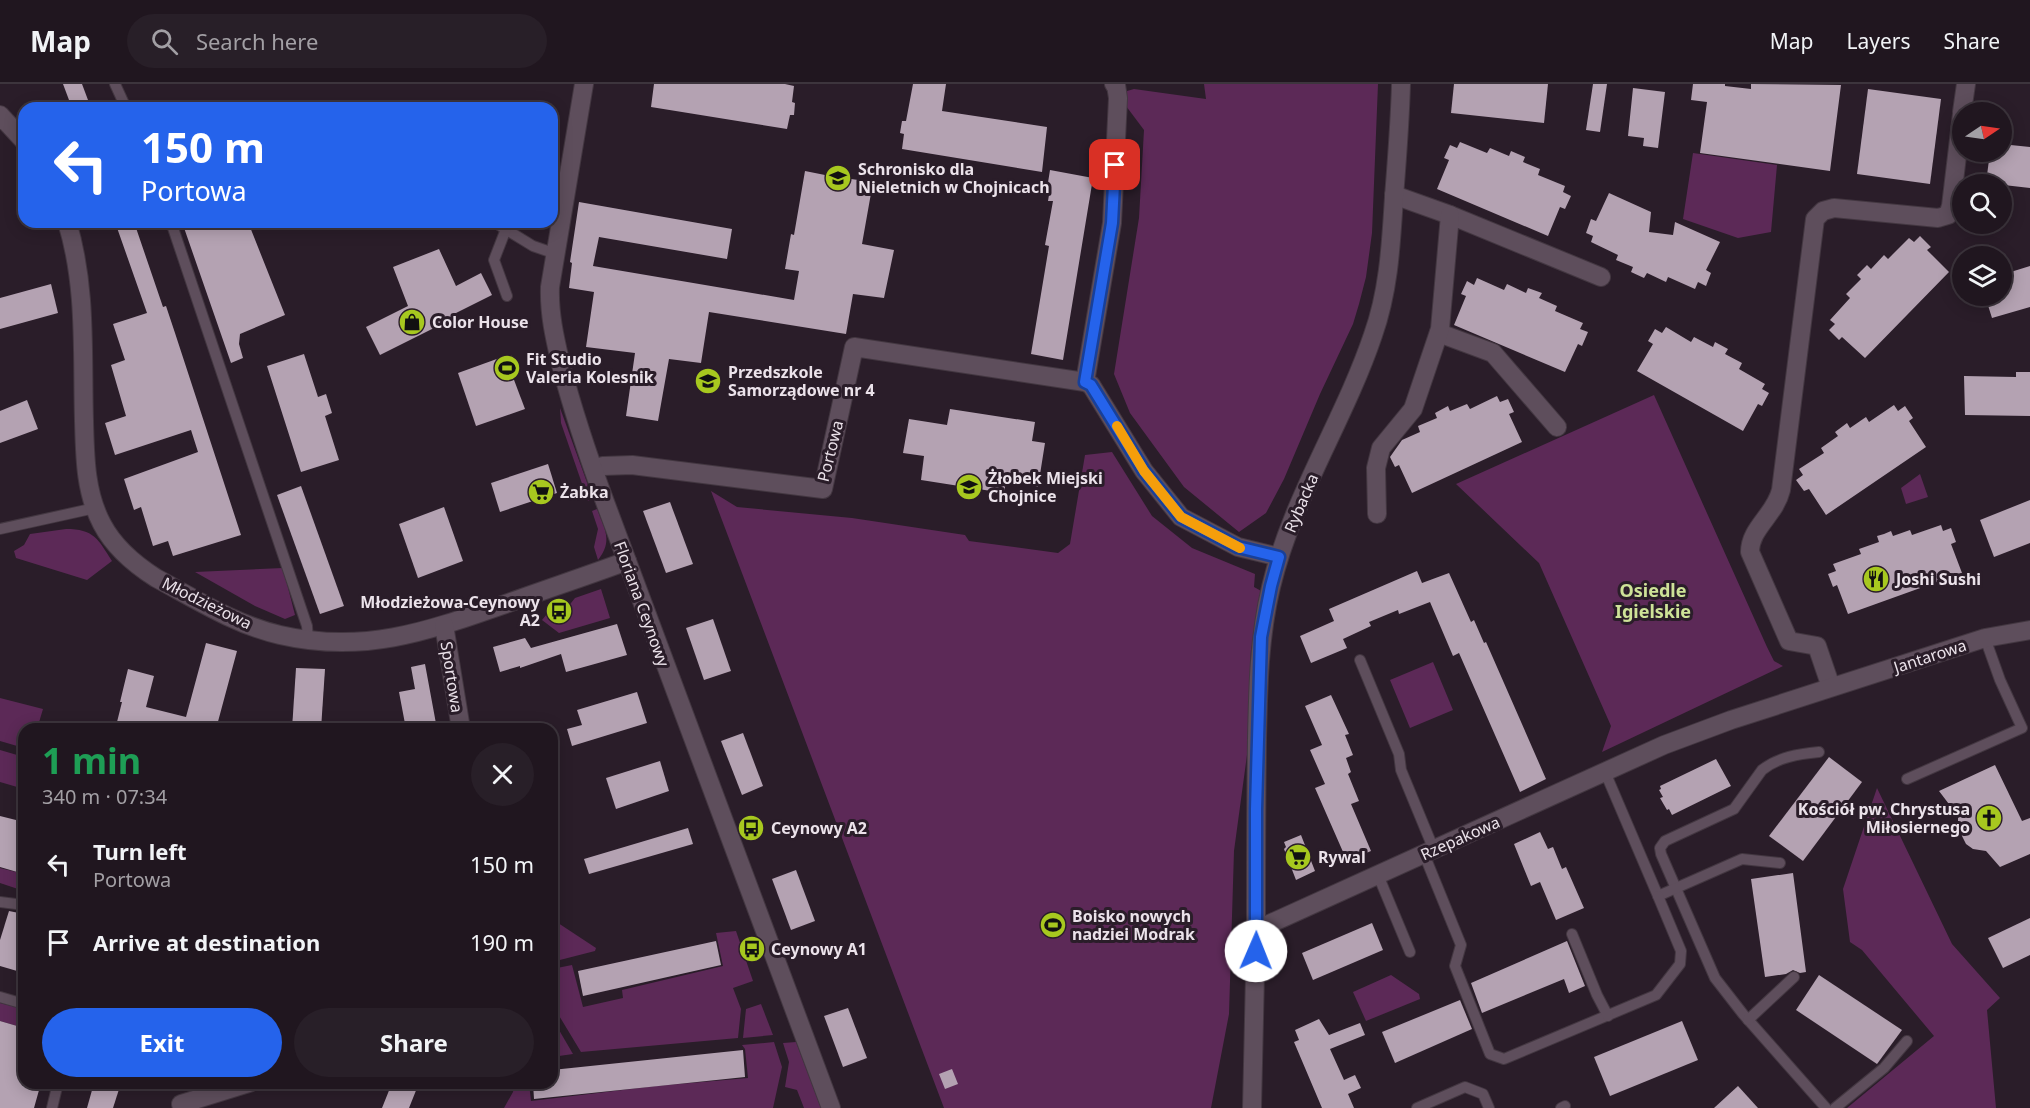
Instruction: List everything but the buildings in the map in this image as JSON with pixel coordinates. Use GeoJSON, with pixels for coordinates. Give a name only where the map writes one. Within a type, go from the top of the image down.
{"type":"FeatureCollection","features":[{"type":"Feature","properties":{"kind":"street","name":"Floriana Ceynowy"},"geometry":{"type":"LineString","coordinates":[[584,84],[549,308],[574,415],[670,682],[831,1108]]}},
{"type":"Feature","properties":{"kind":"street"},"geometry":{"type":"LineString","coordinates":[[1114,84],[1118,98],[1112,223],[1085,382],[1091,385],[1144,471],[1181,517],[1238,547],[1279,557]]}},
{"type":"Feature","properties":{"kind":"street","name":"Rybacka"},"geometry":{"type":"LineString","coordinates":[[1256,930],[1256,809],[1261,637],[1279,557],[1297,510],[1356,384],[1387,286],[1400,139],[1401,84]]}},
{"type":"Feature","properties":{"kind":"street"},"geometry":{"type":"LineString","coordinates":[[1964,102],[1966,84]]}},
{"type":"Feature","properties":{"kind":"street"},"geometry":{"type":"LineString","coordinates":[[0,115],[18,134]]}},
{"type":"Feature","properties":{"kind":"street"},"geometry":{"type":"LineString","coordinates":[[1831,687],[1817,646],[1789,640],[1750,552],[1752,537],[1775,508],[1782,490],[1815,219],[1823,211],[1834,208],[1938,218],[1948,215],[1956,162]]}},
{"type":"Feature","properties":{"kind":"street"},"geometry":{"type":"LineString","coordinates":[[1394,195],[1450,215],[1601,277]]}},
{"type":"Feature","properties":{"kind":"street"},"geometry":{"type":"LineString","coordinates":[[1377,514],[1376,468],[1381,448],[1413,409],[1439,333],[1450,215]]}},
{"type":"Feature","properties":{"kind":"street","name":"Młodzieżowa"},"geometry":{"type":"LineString","coordinates":[[68,228],[78,271],[82,324],[85,461],[91,497],[105,530],[119,549],[140,568],[156,578],[201,602],[261,629],[309,640],[375,641],[396,638],[444,625],[627,561]]}},
{"type":"Feature","properties":{"kind":"street"},"geometry":{"type":"LineString","coordinates":[[1439,333],[1493,353],[1557,427]]}},
{"type":"Feature","properties":{"kind":"street","name":"Portowa"},"geometry":{"type":"LineString","coordinates":[[594,471],[603,466],[632,465],[824,489],[854,347],[1085,382]]}},
{"type":"Feature","properties":{"kind":"street","name":"Sportowa"},"geometry":{"type":"LineString","coordinates":[[444,625],[459,723]]}},
{"type":"Feature","properties":{"kind":"street","name":"Jantarowa"},"geometry":{"type":"LineString","coordinates":[[1831,687],[1985,638],[2030,630]]}},
{"type":"Feature","properties":{"kind":"street","name":"Rzepakowa"},"geometry":{"type":"LineString","coordinates":[[1256,930],[1556,796],[1664,745],[1831,687]]}},
{"type":"Feature","properties":{"kind":"street"},"geometry":{"type":"LineString","coordinates":[[1252,1108],[1256,930]]}},
{"type":"Feature","properties":{"kind":"street"},"geometry":{"type":"LineString","coordinates":[[181,1104],[230,1089]]}},
{"type":"Feature","properties":{"kind":"lane"},"geometry":{"type":"LineString","coordinates":[[115,84],[123,102]]}},
{"type":"Feature","properties":{"kind":"lane"},"geometry":{"type":"LineString","coordinates":[[173,228],[307,627],[309,640]]}},
{"type":"Feature","properties":{"kind":"lane"},"geometry":{"type":"LineString","coordinates":[[507,296],[494,260],[506,229],[533,246],[556,254]]}},
{"type":"Feature","properties":{"kind":"lane"},"geometry":{"type":"LineString","coordinates":[[0,529],[95,508]]}},
{"type":"Feature","properties":{"kind":"lane"},"geometry":{"type":"LineString","coordinates":[[1907,779],[2022,728],[2000,680],[1985,638]]}},
{"type":"Feature","properties":{"kind":"lane"},"geometry":{"type":"LineString","coordinates":[[1360,660],[1399,753],[1401,770],[1461,945],[1455,966],[1491,1054],[1504,1059],[1656,995],[1680,964],[1681,951],[1605,772]]}},
{"type":"Feature","properties":{"kind":"lane"},"geometry":{"type":"LineString","coordinates":[[1819,752],[1795,755],[1767,766],[1734,809],[1662,843],[1661,854],[1715,978],[1748,1020],[1826,1108]]}},
{"type":"Feature","properties":{"kind":"lane"},"geometry":{"type":"LineString","coordinates":[[1658,896],[1742,859],[1780,863]]}},
{"type":"Feature","properties":{"kind":"lane"},"geometry":{"type":"LineString","coordinates":[[1378,875],[1410,952]]}},
{"type":"Feature","properties":{"kind":"lane"},"geometry":{"type":"LineString","coordinates":[[0,902],[18,904]]}},
{"type":"Feature","properties":{"kind":"lane"},"geometry":{"type":"LineString","coordinates":[[1572,934],[1596,995],[1608,1016]]}},
{"type":"Feature","properties":{"kind":"lane"},"geometry":{"type":"LineString","coordinates":[[1748,1020],[1794,977]]}},
{"type":"Feature","properties":{"kind":"lane"},"geometry":{"type":"LineString","coordinates":[[0,997],[18,1002]]}},
{"type":"Feature","properties":{"kind":"lane"},"geometry":{"type":"LineString","coordinates":[[1835,1108],[1884,1068],[1907,1041]]}},
{"type":"Feature","properties":{"kind":"lane"},"geometry":{"type":"LineString","coordinates":[[1417,1108],[1465,1087],[1482,1094],[1490,1108]]}},
{"type":"Feature","properties":{"kind":"lane"},"geometry":{"type":"LineString","coordinates":[[52,1108],[57,1089]]}},
{"type":"Feature","properties":{"kind":"shaded area"},"geometry":{"type":"Polygon","coordinates":[[[1204,84],[1378,84],[1372,233],[1366,277],[1353,324],[1284,479],[1266,513],[1239,532],[1184,487],[1130,413],[1114,374],[1139,218],[1144,130],[1126,106],[1127,91],[1134,89],[1206,99],[1204,84]]]}},
{"type":"Feature","properties":{"kind":"shaded area"},"geometry":{"type":"Polygon","coordinates":[[[1693,153],[1777,165],[1771,232],[1738,238],[1683,219],[1693,153]]]}},
{"type":"Feature","properties":{"kind":"shaded area"},"geometry":{"type":"Polygon","coordinates":[[[1654,395],[1767,647],[1774,661],[1783,666],[1602,752],[1611,726],[1539,563],[1456,484],[1654,395]]]}},
{"type":"Feature","properties":{"kind":"shaded area"},"geometry":{"type":"Polygon","coordinates":[[[560,408],[593,499],[588,501],[561,423],[560,408]]]}},
{"type":"Feature","properties":{"kind":"shaded area"},"geometry":{"type":"Polygon","coordinates":[[[1112,452],[1152,516],[1192,548],[1255,574],[1254,587],[1263,592],[1251,650],[1247,755],[1234,851],[1229,1014],[1211,1108],[944,1108],[711,491],[737,507],[852,518],[965,535],[969,541],[1058,553],[1070,544],[1085,455],[1112,452]]]}},
{"type":"Feature","properties":{"kind":"shaded area"},"geometry":{"type":"Polygon","coordinates":[[[1920,474],[1928,497],[1906,504],[1901,488],[1920,474]]]}},
{"type":"Feature","properties":{"kind":"shaded area"},"geometry":{"type":"Polygon","coordinates":[[[597,509],[606,535],[605,547],[598,560],[594,547],[598,529],[592,511],[597,509]]]}},
{"type":"Feature","properties":{"kind":"shaded area"},"geometry":{"type":"Polygon","coordinates":[[[66,529],[89,533],[103,547],[112,561],[87,580],[16,558],[14,551],[24,545],[30,534],[66,529]]]}},
{"type":"Feature","properties":{"kind":"shaded area"},"geometry":{"type":"Polygon","coordinates":[[[283,568],[295,615],[285,619],[255,606],[195,572],[283,568]]]}},
{"type":"Feature","properties":{"kind":"shaded area"},"geometry":{"type":"Polygon","coordinates":[[[601,589],[610,618],[559,633],[542,620],[547,614],[567,608],[575,598],[601,589]]]}},
{"type":"Feature","properties":{"kind":"shaded area"},"geometry":{"type":"Polygon","coordinates":[[[1433,662],[1453,710],[1410,728],[1390,680],[1433,662]]]}},
{"type":"Feature","properties":{"kind":"shaded area"},"geometry":{"type":"Polygon","coordinates":[[[0,698],[43,709],[39,723],[18,723],[18,746],[0,741],[0,698]]]}},
{"type":"Feature","properties":{"kind":"shaded area"},"geometry":{"type":"Polygon","coordinates":[[[0,750],[18,755],[18,787],[0,782],[0,750]]]}},
{"type":"Feature","properties":{"kind":"shaded area"},"geometry":{"type":"Polygon","coordinates":[[[1877,788],[1952,944],[2000,998],[1987,1010],[1996,1108],[1847,1108],[1934,1036],[1862,950],[1850,942],[1843,889],[1877,788]]]}},
{"type":"Feature","properties":{"kind":"shaded area"},"geometry":{"type":"Polygon","coordinates":[[[0,868],[18,872],[18,889],[0,883],[0,868]]]}},
{"type":"Feature","properties":{"kind":"shaded area"},"geometry":{"type":"Polygon","coordinates":[[[558,923],[596,948],[595,951],[558,960],[558,923]]]}},
{"type":"Feature","properties":{"kind":"shaded area"},"geometry":{"type":"Polygon","coordinates":[[[736,931],[753,981],[733,988],[741,1009],[738,1038],[581,1052],[558,1014],[558,968],[572,965],[583,1007],[623,998],[622,990],[723,966],[716,933],[736,931]]]}},
{"type":"Feature","properties":{"kind":"shaded area"},"geometry":{"type":"Polygon","coordinates":[[[1391,975],[1419,994],[1420,999],[1366,1021],[1353,992],[1391,975]]]}},
{"type":"Feature","properties":{"kind":"shaded area"},"geometry":{"type":"Polygon","coordinates":[[[0,1003],[18,1008],[18,1026],[0,1021],[0,1003]]]}},
{"type":"Feature","properties":{"kind":"shaded area"},"geometry":{"type":"Polygon","coordinates":[[[761,1004],[773,1035],[743,1038],[746,1009],[761,1004]]]}},
{"type":"Feature","properties":{"kind":"shaded area"},"geometry":{"type":"Polygon","coordinates":[[[558,1028],[573,1054],[558,1056],[558,1028]]]}},
{"type":"Feature","properties":{"kind":"shaded area"},"geometry":{"type":"Polygon","coordinates":[[[774,1042],[782,1067],[773,1108],[504,1108],[514,1089],[530,1089],[531,1101],[748,1078],[745,1049],[742,1045],[774,1042]]]}},
{"type":"Feature","properties":{"kind":"shaded area"},"geometry":{"type":"Polygon","coordinates":[[[796,1042],[821,1108],[804,1108],[797,1090],[785,1087],[789,1062],[783,1043],[796,1042]]]}},
{"type":"Feature","properties":{"kind":"slow traffic"},"geometry":{"type":"LineString","coordinates":[[1117,426],[1144,471],[1181,517],[1240,548]]}},
{"type":"Feature","properties":{"kind":"place","name":"Schronisko dla Nieletnich w Chojnicach"},"geometry":{"type":"Point","coordinates":[838,178]}},
{"type":"Feature","properties":{"kind":"place","name":"Color House"},"geometry":{"type":"Point","coordinates":[412,322]}},
{"type":"Feature","properties":{"kind":"place","name":"Fit Studio Valeria Kolesnik"},"geometry":{"type":"Point","coordinates":[507,368]}},
{"type":"Feature","properties":{"kind":"place","name":"Przedszkole Samorządowe nr 4"},"geometry":{"type":"Point","coordinates":[708,381]}},
{"type":"Feature","properties":{"kind":"place","name":"Żłobek Miejski Chojnice"},"geometry":{"type":"Point","coordinates":[969,487]}},
{"type":"Feature","properties":{"kind":"place","name":"Żabka"},"geometry":{"type":"Point","coordinates":[541,492]}},
{"type":"Feature","properties":{"kind":"place","name":"Joshi Sushi"},"geometry":{"type":"Point","coordinates":[1876,579]}},
{"type":"Feature","properties":{"kind":"place","name":"Młodzieżowa-Ceynowy A2"},"geometry":{"type":"Point","coordinates":[559,611]}},
{"type":"Feature","properties":{"kind":"place","name":"Kościół pw. Chrystusa Miłosiernego"},"geometry":{"type":"Point","coordinates":[1989,818]}},
{"type":"Feature","properties":{"kind":"place","name":"Ceynowy A2"},"geometry":{"type":"Point","coordinates":[751,828]}},
{"type":"Feature","properties":{"kind":"place","name":"Rywal"},"geometry":{"type":"Point","coordinates":[1298,857]}},
{"type":"Feature","properties":{"kind":"place","name":"Boisko nowych nadziei Modrak"},"geometry":{"type":"Point","coordinates":[1053,925]}},
{"type":"Feature","properties":{"kind":"place","name":"Ceynowy A1"},"geometry":{"type":"Point","coordinates":[752,949]}},
{"type":"Feature","properties":{"kind":"district","name":"Osiedle Igielskie"},"geometry":{"type":"Point","coordinates":[1653,601]}},
{"type":"Feature","properties":{"kind":"route"},"geometry":{"type":"LineString","coordinates":[[1115,165],[1112,223],[1085,382],[1091,385],[1144,471],[1181,517],[1238,547],[1279,557],[1261,637],[1256,809],[1256,951]]}}]}
